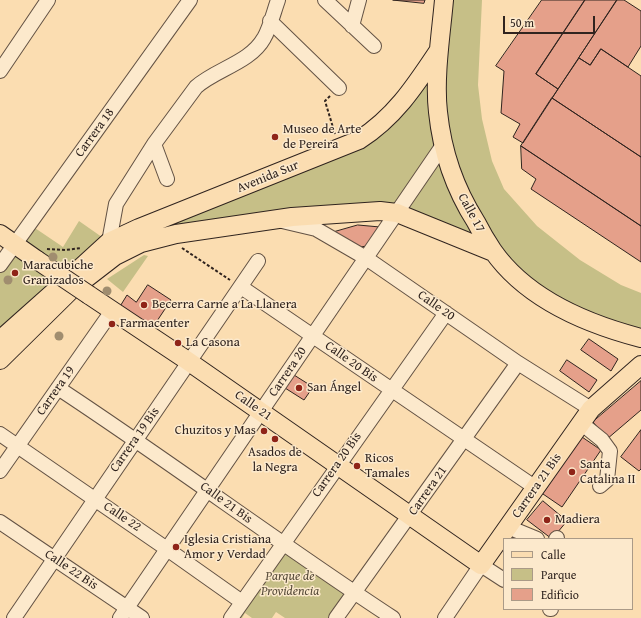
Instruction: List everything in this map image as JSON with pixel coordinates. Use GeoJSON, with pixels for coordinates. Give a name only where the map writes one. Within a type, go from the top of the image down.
{"type":"FeatureCollection","features":[{"type":"Feature","properties":{"kind":"main road","name":"Calle 17"},"geometry":{"type":"LineString","coordinates":[[444,0],[439,50],[438,110],[443,145],[464,203],[494,252],[513,273],[547,300],[576,316],[610,330],[641,338]]}},
{"type":"Feature","properties":{"kind":"main road","name":"Avenida Sur"},"geometry":{"type":"LineString","coordinates":[[112,249],[138,228],[359,140],[377,128],[407,97],[439,50]]}},
{"type":"Feature","properties":{"kind":"main road"},"geometry":{"type":"LineString","coordinates":[[0,340],[112,249],[170,236],[273,219],[363,210],[397,213],[494,252]]}},
{"type":"Feature","properties":{"kind":"main road","name":"Calle 21"},"geometry":{"type":"LineString","coordinates":[[7,239],[42,255],[89,295],[190,363],[481,565]]}},
{"type":"Feature","properties":{"kind":"main road"},"geometry":{"type":"LineString","coordinates":[[0,360],[112,249]]}},
{"type":"Feature","properties":{"kind":"main road","name":"Carrera 21 Bis"},"geometry":{"type":"LineString","coordinates":[[481,565],[586,416],[641,365]]}},
{"type":"Feature","properties":{"kind":"street"},"geometry":{"type":"LineString","coordinates":[[0,71],[48,0]]}},
{"type":"Feature","properties":{"kind":"street","name":"Carrera 18"},"geometry":{"type":"LineString","coordinates":[[0,265],[7,239],[190,0]]}},
{"type":"Feature","properties":{"kind":"street"},"geometry":{"type":"LineString","coordinates":[[112,249],[116,204],[154,144],[196,87],[204,80],[254,51],[264,38],[278,0]]}},
{"type":"Feature","properties":{"kind":"street"},"geometry":{"type":"LineString","coordinates":[[325,0],[374,46]]}},
{"type":"Feature","properties":{"kind":"street"},"geometry":{"type":"LineString","coordinates":[[352,26],[359,0]]}},
{"type":"Feature","properties":{"kind":"street"},"geometry":{"type":"LineString","coordinates":[[270,21],[339,88]]}},
{"type":"Feature","properties":{"kind":"street"},"geometry":{"type":"LineString","coordinates":[[154,144],[167,179]]}},
{"type":"Feature","properties":{"kind":"street","name":"Carrera 20"},"geometry":{"type":"LineString","coordinates":[[123,613],[443,145]]}},
{"type":"Feature","properties":{"kind":"street","name":"Calle 20"},"geometry":{"type":"LineString","coordinates":[[273,219],[316,229],[366,258],[518,363],[586,416],[610,451],[607,480],[600,486]]}},
{"type":"Feature","properties":{"kind":"street","name":"Carrera 19 Bis"},"geometry":{"type":"LineString","coordinates":[[14,618],[135,439],[190,363],[258,261]]}},
{"type":"Feature","properties":{"kind":"street","name":"Calle 20 Bis"},"geometry":{"type":"LineString","coordinates":[[241,287],[465,438],[536,488]]}},
{"type":"Feature","properties":{"kind":"street","name":"Carrera 19"},"geometry":{"type":"LineString","coordinates":[[0,471],[112,311]]}},
{"type":"Feature","properties":{"kind":"street","name":"Carrera 20 Bis"},"geometry":{"type":"LineString","coordinates":[[231,618],[282,543],[446,313]]}},
{"type":"Feature","properties":{"kind":"street","name":"Carrera 21"},"geometry":{"type":"LineString","coordinates":[[336,618],[518,363]]}},
{"type":"Feature","properties":{"kind":"street","name":"Calle 21 Bis"},"geometry":{"type":"LineString","coordinates":[[58,388],[208,489],[282,543],[393,618]]}},
{"type":"Feature","properties":{"kind":"street","name":"Calle 22"},"geometry":{"type":"LineString","coordinates":[[0,434],[242,602]]}},
{"type":"Feature","properties":{"kind":"street","name":"Calle 22 Bis"},"geometry":{"type":"LineString","coordinates":[[0,522],[53,559],[123,613],[142,618]]}},
{"type":"Feature","properties":{"kind":"street"},"geometry":{"type":"LineString","coordinates":[[508,527],[535,538]]}},
{"type":"Feature","properties":{"kind":"street","name":"Calle 21"},"geometry":{"type":"LineString","coordinates":[[481,565],[503,579]]}},
{"type":"Feature","properties":{"kind":"street","name":"Carrera 21 Bis"},"geometry":{"type":"LineString","coordinates":[[444,618],[481,565]]}},
{"type":"Feature","properties":{"kind":"path"},"geometry":{"type":"LineString","coordinates":[[325,100],[339,148]]}},
{"type":"Feature","properties":{"kind":"path"},"geometry":{"type":"LineString","coordinates":[[170,236],[241,287]]}},
{"type":"Feature","properties":{"kind":"path"},"geometry":{"type":"LineString","coordinates":[[42,255],[86,247]]}},
{"type":"Feature","properties":{"kind":"green space"},"geometry":{"type":"Polygon","coordinates":[[[444,0],[482,0],[478,85],[482,119],[492,161],[504,189],[537,226],[580,260],[621,285],[641,293],[641,338],[576,316],[493,252],[397,213],[164,231],[164,225],[359,140],[439,50],[444,0]]]}},
{"type":"Feature","properties":{"kind":"green space"},"geometry":{"type":"Polygon","coordinates":[[[79,221],[109,242],[0,340],[0,265],[29,224],[63,247],[79,221]]]}},
{"type":"Feature","properties":{"kind":"green space"},"geometry":{"type":"Polygon","coordinates":[[[144,255],[148,256],[123,292],[107,279],[144,255]]]}},
{"type":"Feature","properties":{"kind":"green space","name":"Parque de Providencia"},"geometry":{"type":"Polygon","coordinates":[[[282,543],[354,592],[336,618],[285,618],[276,612],[272,618],[252,618],[245,613],[242,618],[231,618],[282,543]]]}},
{"type":"Feature","properties":{"kind":"building"},"geometry":{"type":"Polygon","coordinates":[[[393,0],[425,0],[424,3],[393,0]]]}},
{"type":"Feature","properties":{"kind":"building"},"geometry":{"type":"Polygon","coordinates":[[[542,0],[585,0],[536,74],[558,89],[523,143],[513,137],[520,124],[501,113],[504,71],[496,66],[542,0]]]}},
{"type":"Feature","properties":{"kind":"building"},"geometry":{"type":"Polygon","coordinates":[[[585,0],[617,0],[558,89],[536,74],[585,0]]]}},
{"type":"Feature","properties":{"kind":"building"},"geometry":{"type":"Polygon","coordinates":[[[617,0],[624,0],[641,11],[641,46],[628,67],[601,49],[590,65],[579,58],[617,0]]]}},
{"type":"Feature","properties":{"kind":"building"},"geometry":{"type":"Polygon","coordinates":[[[601,49],[641,76],[641,157],[552,98],[579,58],[590,65],[601,49]]]}},
{"type":"Feature","properties":{"kind":"building"},"geometry":{"type":"Polygon","coordinates":[[[552,98],[641,157],[641,226],[521,146],[552,98]]]}},
{"type":"Feature","properties":{"kind":"building"},"geometry":{"type":"Polygon","coordinates":[[[521,146],[641,226],[641,262],[531,189],[536,179],[522,169],[521,146]]]}},
{"type":"Feature","properties":{"kind":"building"},"geometry":{"type":"Polygon","coordinates":[[[358,225],[380,227],[367,246],[360,247],[334,232],[358,225]]]}},
{"type":"Feature","properties":{"kind":"building","name":"Becerra Carne a La Llanera"},"geometry":{"type":"Polygon","coordinates":[[[148,285],[171,300],[151,330],[119,308],[127,295],[136,302],[148,285]]]}},
{"type":"Feature","properties":{"kind":"building"},"geometry":{"type":"Polygon","coordinates":[[[589,339],[618,359],[611,371],[581,350],[589,339]]]}},
{"type":"Feature","properties":{"kind":"building"},"geometry":{"type":"Polygon","coordinates":[[[567,360],[597,380],[589,392],[560,371],[567,360]]]}},
{"type":"Feature","properties":{"kind":"building","name":"San Ángel"},"geometry":{"type":"Polygon","coordinates":[[[294,375],[313,387],[304,400],[285,388],[294,375]]]}},
{"type":"Feature","properties":{"kind":"building"},"geometry":{"type":"Polygon","coordinates":[[[641,381],[641,410],[607,439],[593,422],[641,381]]]}},
{"type":"Feature","properties":{"kind":"building"},"geometry":{"type":"Polygon","coordinates":[[[641,430],[641,469],[639,471],[621,457],[641,430]]]}},
{"type":"Feature","properties":{"kind":"building","name":"Santa Catalina II"},"geometry":{"type":"Polygon","coordinates":[[[582,437],[601,450],[562,507],[543,494],[582,437]]]}},
{"type":"Feature","properties":{"kind":"building","name":"Madiera"},"geometry":{"type":"Polygon","coordinates":[[[543,501],[567,521],[553,538],[551,538],[527,520],[543,501]]]}},
{"type":"Feature","properties":{"kind":"place","name":"Museo de Arte de Pereira"},"geometry":{"type":"Point","coordinates":[275,137]}},
{"type":"Feature","properties":{"kind":"place","name":"Maracubiche Granizados"},"geometry":{"type":"Point","coordinates":[15,273]}},
{"type":"Feature","properties":{"kind":"place","name":"Becerra Carne a La Llanera"},"geometry":{"type":"Point","coordinates":[144,305]}},
{"type":"Feature","properties":{"kind":"place","name":"Farmacenter"},"geometry":{"type":"Point","coordinates":[112,324]}},
{"type":"Feature","properties":{"kind":"place","name":"La Casona"},"geometry":{"type":"Point","coordinates":[178,343]}},
{"type":"Feature","properties":{"kind":"place","name":"San Ángel"},"geometry":{"type":"Point","coordinates":[299,388]}},
{"type":"Feature","properties":{"kind":"place","name":"Chuzitos y Mas"},"geometry":{"type":"Point","coordinates":[264,431]}},
{"type":"Feature","properties":{"kind":"place","name":"Asados de la Negra"},"geometry":{"type":"Point","coordinates":[275,439]}},
{"type":"Feature","properties":{"kind":"place","name":"Ricos Tamales"},"geometry":{"type":"Point","coordinates":[357,466]}},
{"type":"Feature","properties":{"kind":"place","name":"Santa Catalina II"},"geometry":{"type":"Point","coordinates":[572,472]}},
{"type":"Feature","properties":{"kind":"place","name":"Madiera"},"geometry":{"type":"Point","coordinates":[547,520]}},
{"type":"Feature","properties":{"kind":"place","name":"Iglesia Cristiana Amor y Verdad"},"geometry":{"type":"Point","coordinates":[176,547]}}]}
